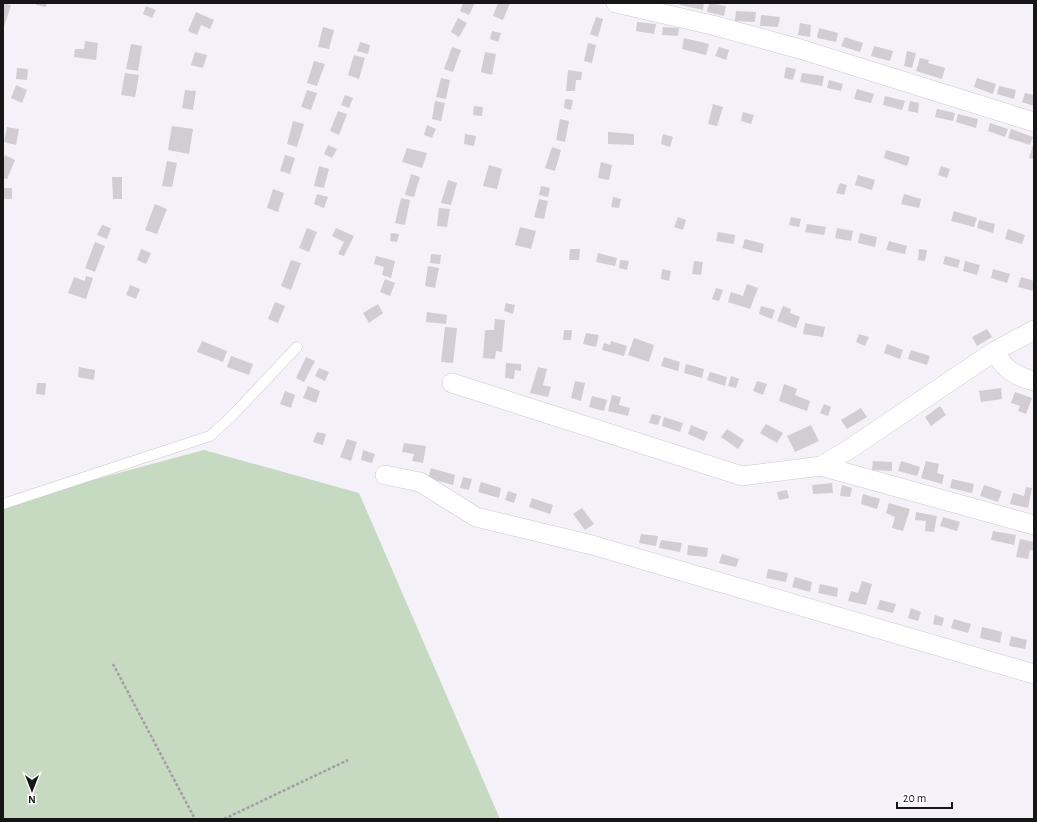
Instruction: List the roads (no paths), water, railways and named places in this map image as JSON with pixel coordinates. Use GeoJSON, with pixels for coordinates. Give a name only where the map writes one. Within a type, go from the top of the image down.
{"type":"FeatureCollection","features":[{"type":"Feature","properties":{"kind":"street"},"geometry":{"type":"LineString","coordinates":[[616,3],[712,25],[793,48],[1034,122]]}},
{"type":"Feature","properties":{"kind":"street"},"geometry":{"type":"LineString","coordinates":[[821,466],[848,450],[996,352],[1034,330]]}},
{"type":"Feature","properties":{"kind":"street"},"geometry":{"type":"LineString","coordinates":[[996,352],[1003,365],[1009,372],[1017,377],[1034,381]]}},
{"type":"Feature","properties":{"kind":"street"},"geometry":{"type":"LineString","coordinates":[[452,384],[742,476],[821,466],[1034,525]]}},
{"type":"Feature","properties":{"kind":"street"},"geometry":{"type":"LineString","coordinates":[[386,475],[420,482],[476,516],[592,544],[1034,674]]}},
{"type":"Feature","properties":{"kind":"lane"},"geometry":{"type":"LineString","coordinates":[[3,504],[210,436],[232,416],[297,347]]}}]}
